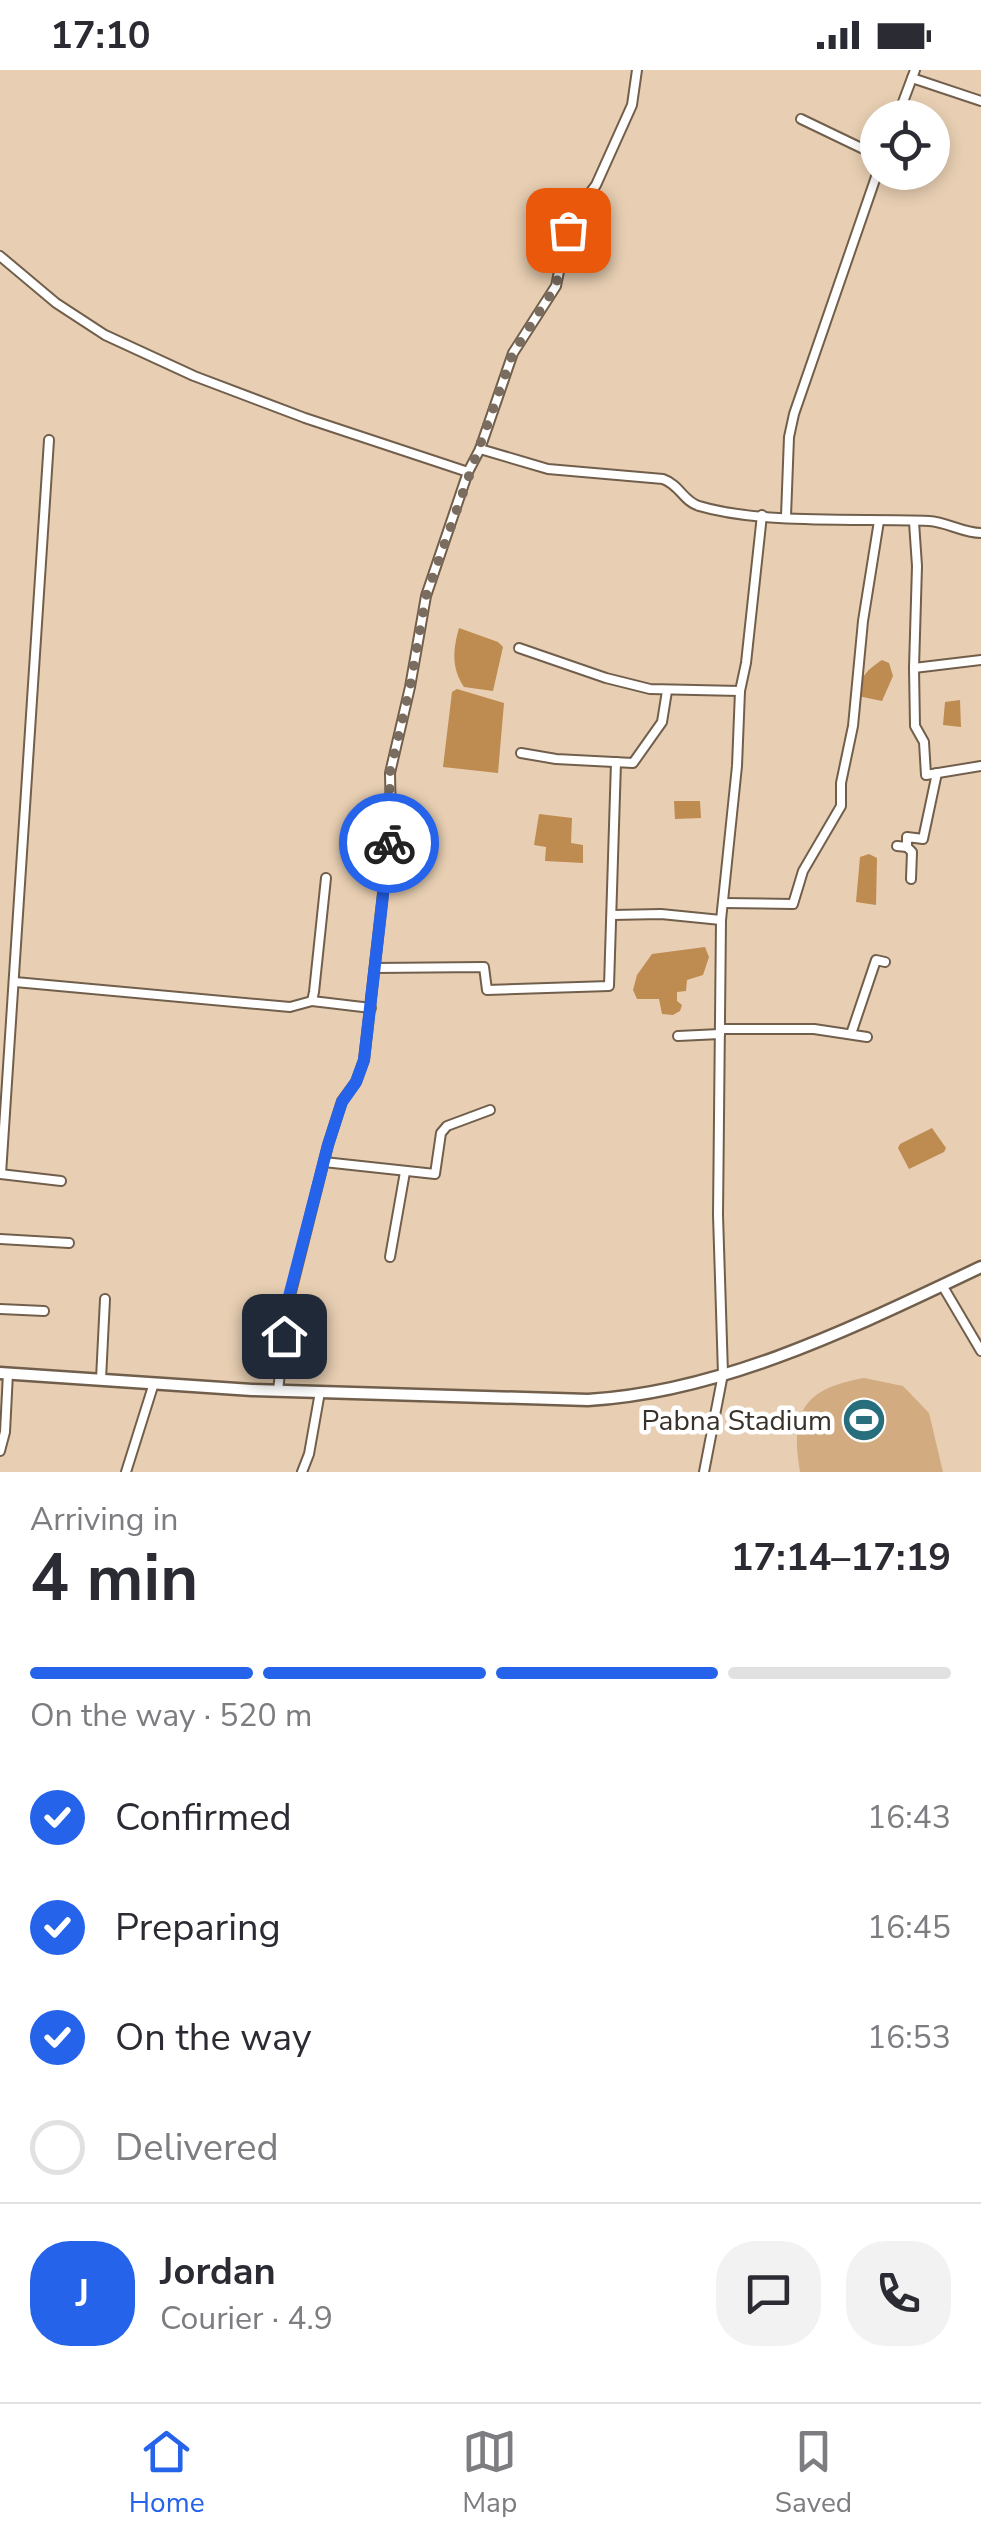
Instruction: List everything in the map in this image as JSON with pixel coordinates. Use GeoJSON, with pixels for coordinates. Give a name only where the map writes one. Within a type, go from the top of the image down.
{"type":"FeatureCollection","features":[{"type":"Feature","properties":{"kind":"main road"},"geometry":{"type":"LineString","coordinates":[[4,1373],[278,1391],[588,1400],[640,1397],[723,1374],[810,1343],[981,1267]]}},
{"type":"Feature","properties":{"kind":"street"},"geometry":{"type":"LineString","coordinates":[[278,1391],[286,1308],[342,1102],[356,1082],[364,1060],[391,823],[390,772],[426,596],[513,353],[556,286],[570,220],[596,185],[632,105],[637,70]]}},
{"type":"Feature","properties":{"kind":"street"},"geometry":{"type":"LineString","coordinates":[[904,100],[914,74],[981,101]]}},
{"type":"Feature","properties":{"kind":"street"},"geometry":{"type":"LineString","coordinates":[[801,119],[860,147]]}},
{"type":"Feature","properties":{"kind":"street"},"geometry":{"type":"LineString","coordinates":[[786,516],[789,436],[794,414],[871,190]]}},
{"type":"Feature","properties":{"kind":"street"},"geometry":{"type":"LineString","coordinates":[[0,256],[56,303],[105,336],[194,376],[305,418],[468,472]]}},
{"type":"Feature","properties":{"kind":"street"},"geometry":{"type":"LineString","coordinates":[[49,440],[0,1174],[61,1181]]}},
{"type":"Feature","properties":{"kind":"street"},"geometry":{"type":"LineString","coordinates":[[480,448],[548,469],[663,479],[679,486],[687,499],[698,506],[762,516],[930,521],[981,533]]}},
{"type":"Feature","properties":{"kind":"street"},"geometry":{"type":"LineString","coordinates":[[704,1472],[723,1374],[718,1215],[721,920],[737,766],[740,691],[762,516]]}},
{"type":"Feature","properties":{"kind":"street"},"geometry":{"type":"LineString","coordinates":[[724,903],[792,904],[803,870],[841,806],[879,521]]}},
{"type":"Feature","properties":{"kind":"street"},"geometry":{"type":"LineString","coordinates":[[914,522],[914,726],[924,742],[924,771],[926,775],[981,766]]}},
{"type":"Feature","properties":{"kind":"street"},"geometry":{"type":"LineString","coordinates":[[519,648],[606,678],[668,690],[740,691]]}},
{"type":"Feature","properties":{"kind":"street"},"geometry":{"type":"LineString","coordinates":[[914,668],[981,660]]}},
{"type":"Feature","properties":{"kind":"street"},"geometry":{"type":"LineString","coordinates":[[521,752],[556,759],[633,762],[662,722],[668,690]]}},
{"type":"Feature","properties":{"kind":"street"},"geometry":{"type":"LineString","coordinates":[[375,968],[484,967],[487,990],[606,987],[616,762]]}},
{"type":"Feature","properties":{"kind":"street"},"geometry":{"type":"LineString","coordinates":[[907,847],[907,838],[924,839],[937,773]]}},
{"type":"Feature","properties":{"kind":"street"},"geometry":{"type":"LineString","coordinates":[[897,846],[912,852],[911,879]]}},
{"type":"Feature","properties":{"kind":"street"},"geometry":{"type":"LineString","coordinates":[[312,1001],[326,878]]}},
{"type":"Feature","properties":{"kind":"street"},"geometry":{"type":"LineString","coordinates":[[612,915],[661,914],[721,920]]}},
{"type":"Feature","properties":{"kind":"street"},"geometry":{"type":"LineString","coordinates":[[851,1034],[876,960],[885,962]]}},
{"type":"Feature","properties":{"kind":"street"},"geometry":{"type":"LineString","coordinates":[[15,982],[290,1007],[312,1001],[371,1008]]}},
{"type":"Feature","properties":{"kind":"street"},"geometry":{"type":"LineString","coordinates":[[678,1036],[780,1027],[867,1037]]}},
{"type":"Feature","properties":{"kind":"street"},"geometry":{"type":"LineString","coordinates":[[324,1162],[434,1174],[447,1126],[490,1110]]}},
{"type":"Feature","properties":{"kind":"street"},"geometry":{"type":"LineString","coordinates":[[390,1258],[406,1172]]}},
{"type":"Feature","properties":{"kind":"street"},"geometry":{"type":"LineString","coordinates":[[0,1239],[69,1243]]}},
{"type":"Feature","properties":{"kind":"street"},"geometry":{"type":"LineString","coordinates":[[942,1284],[981,1351]]}},
{"type":"Feature","properties":{"kind":"street"},"geometry":{"type":"LineString","coordinates":[[100,1379],[105,1299]]}},
{"type":"Feature","properties":{"kind":"street"},"geometry":{"type":"LineString","coordinates":[[0,1309],[44,1312]]}},
{"type":"Feature","properties":{"kind":"street"},"geometry":{"type":"LineString","coordinates":[[0,1450],[5,1432],[4,1373]]}},
{"type":"Feature","properties":{"kind":"street"},"geometry":{"type":"LineString","coordinates":[[126,1472],[154,1383]]}},
{"type":"Feature","properties":{"kind":"street"},"geometry":{"type":"LineString","coordinates":[[302,1472],[320,1392]]}},
{"type":"Feature","properties":{"kind":"shaded area"},"geometry":{"type":"Polygon","coordinates":[[[0,70],[981,70],[981,1472],[0,1472],[0,70]]]}},
{"type":"Feature","properties":{"kind":"shaded area"},"geometry":{"type":"Polygon","coordinates":[[[459,628],[503,647],[493,691],[464,687],[460,680],[454,658],[459,628]]]}},
{"type":"Feature","properties":{"kind":"shaded area"},"geometry":{"type":"Polygon","coordinates":[[[882,660],[889,663],[893,676],[882,701],[858,696],[865,675],[882,660]]]}},
{"type":"Feature","properties":{"kind":"shaded area"},"geometry":{"type":"Polygon","coordinates":[[[457,689],[504,703],[498,773],[443,767],[452,692],[457,689]]]}},
{"type":"Feature","properties":{"kind":"shaded area"},"geometry":{"type":"Polygon","coordinates":[[[960,700],[961,727],[943,725],[945,702],[960,700]]]}},
{"type":"Feature","properties":{"kind":"shaded area"},"geometry":{"type":"Polygon","coordinates":[[[674,801],[700,801],[701,818],[675,819],[674,801]]]}},
{"type":"Feature","properties":{"kind":"shaded area"},"geometry":{"type":"Polygon","coordinates":[[[539,814],[572,818],[571,843],[583,845],[583,863],[545,861],[546,847],[534,845],[539,814]]]}},
{"type":"Feature","properties":{"kind":"shaded area"},"geometry":{"type":"Polygon","coordinates":[[[869,854],[877,858],[876,905],[856,902],[860,857],[869,854]]]}},
{"type":"Feature","properties":{"kind":"shaded area"},"geometry":{"type":"Polygon","coordinates":[[[705,947],[709,957],[703,975],[687,980],[686,991],[677,992],[680,1011],[662,1014],[659,999],[637,999],[633,990],[637,975],[652,954],[705,947]]]}},
{"type":"Feature","properties":{"kind":"shaded area"},"geometry":{"type":"Polygon","coordinates":[[[932,1128],[946,1148],[944,1152],[909,1169],[898,1148],[900,1144],[932,1128]]]}},
{"type":"Feature","properties":{"kind":"shaded area","name":"Pabna Stadium"},"geometry":{"type":"Polygon","coordinates":[[[864,1378],[903,1386],[929,1413],[943,1472],[800,1472],[797,1434],[805,1407],[826,1389],[864,1378]]]}},
{"type":"Feature","properties":{"kind":"way so far"},"geometry":{"type":"LineString","coordinates":[[389,843],[388,783],[426,596],[513,353],[556,286],[568,230]]}},
{"type":"Feature","properties":{"kind":"place","name":"Pabna Stadium"},"geometry":{"type":"Point","coordinates":[864,1420]}},
{"type":"Feature","properties":{"kind":"route"},"geometry":{"type":"LineString","coordinates":[[284,1336],[286,1308],[328,1145],[342,1102],[356,1082],[364,1060],[389,843]]}}]}
